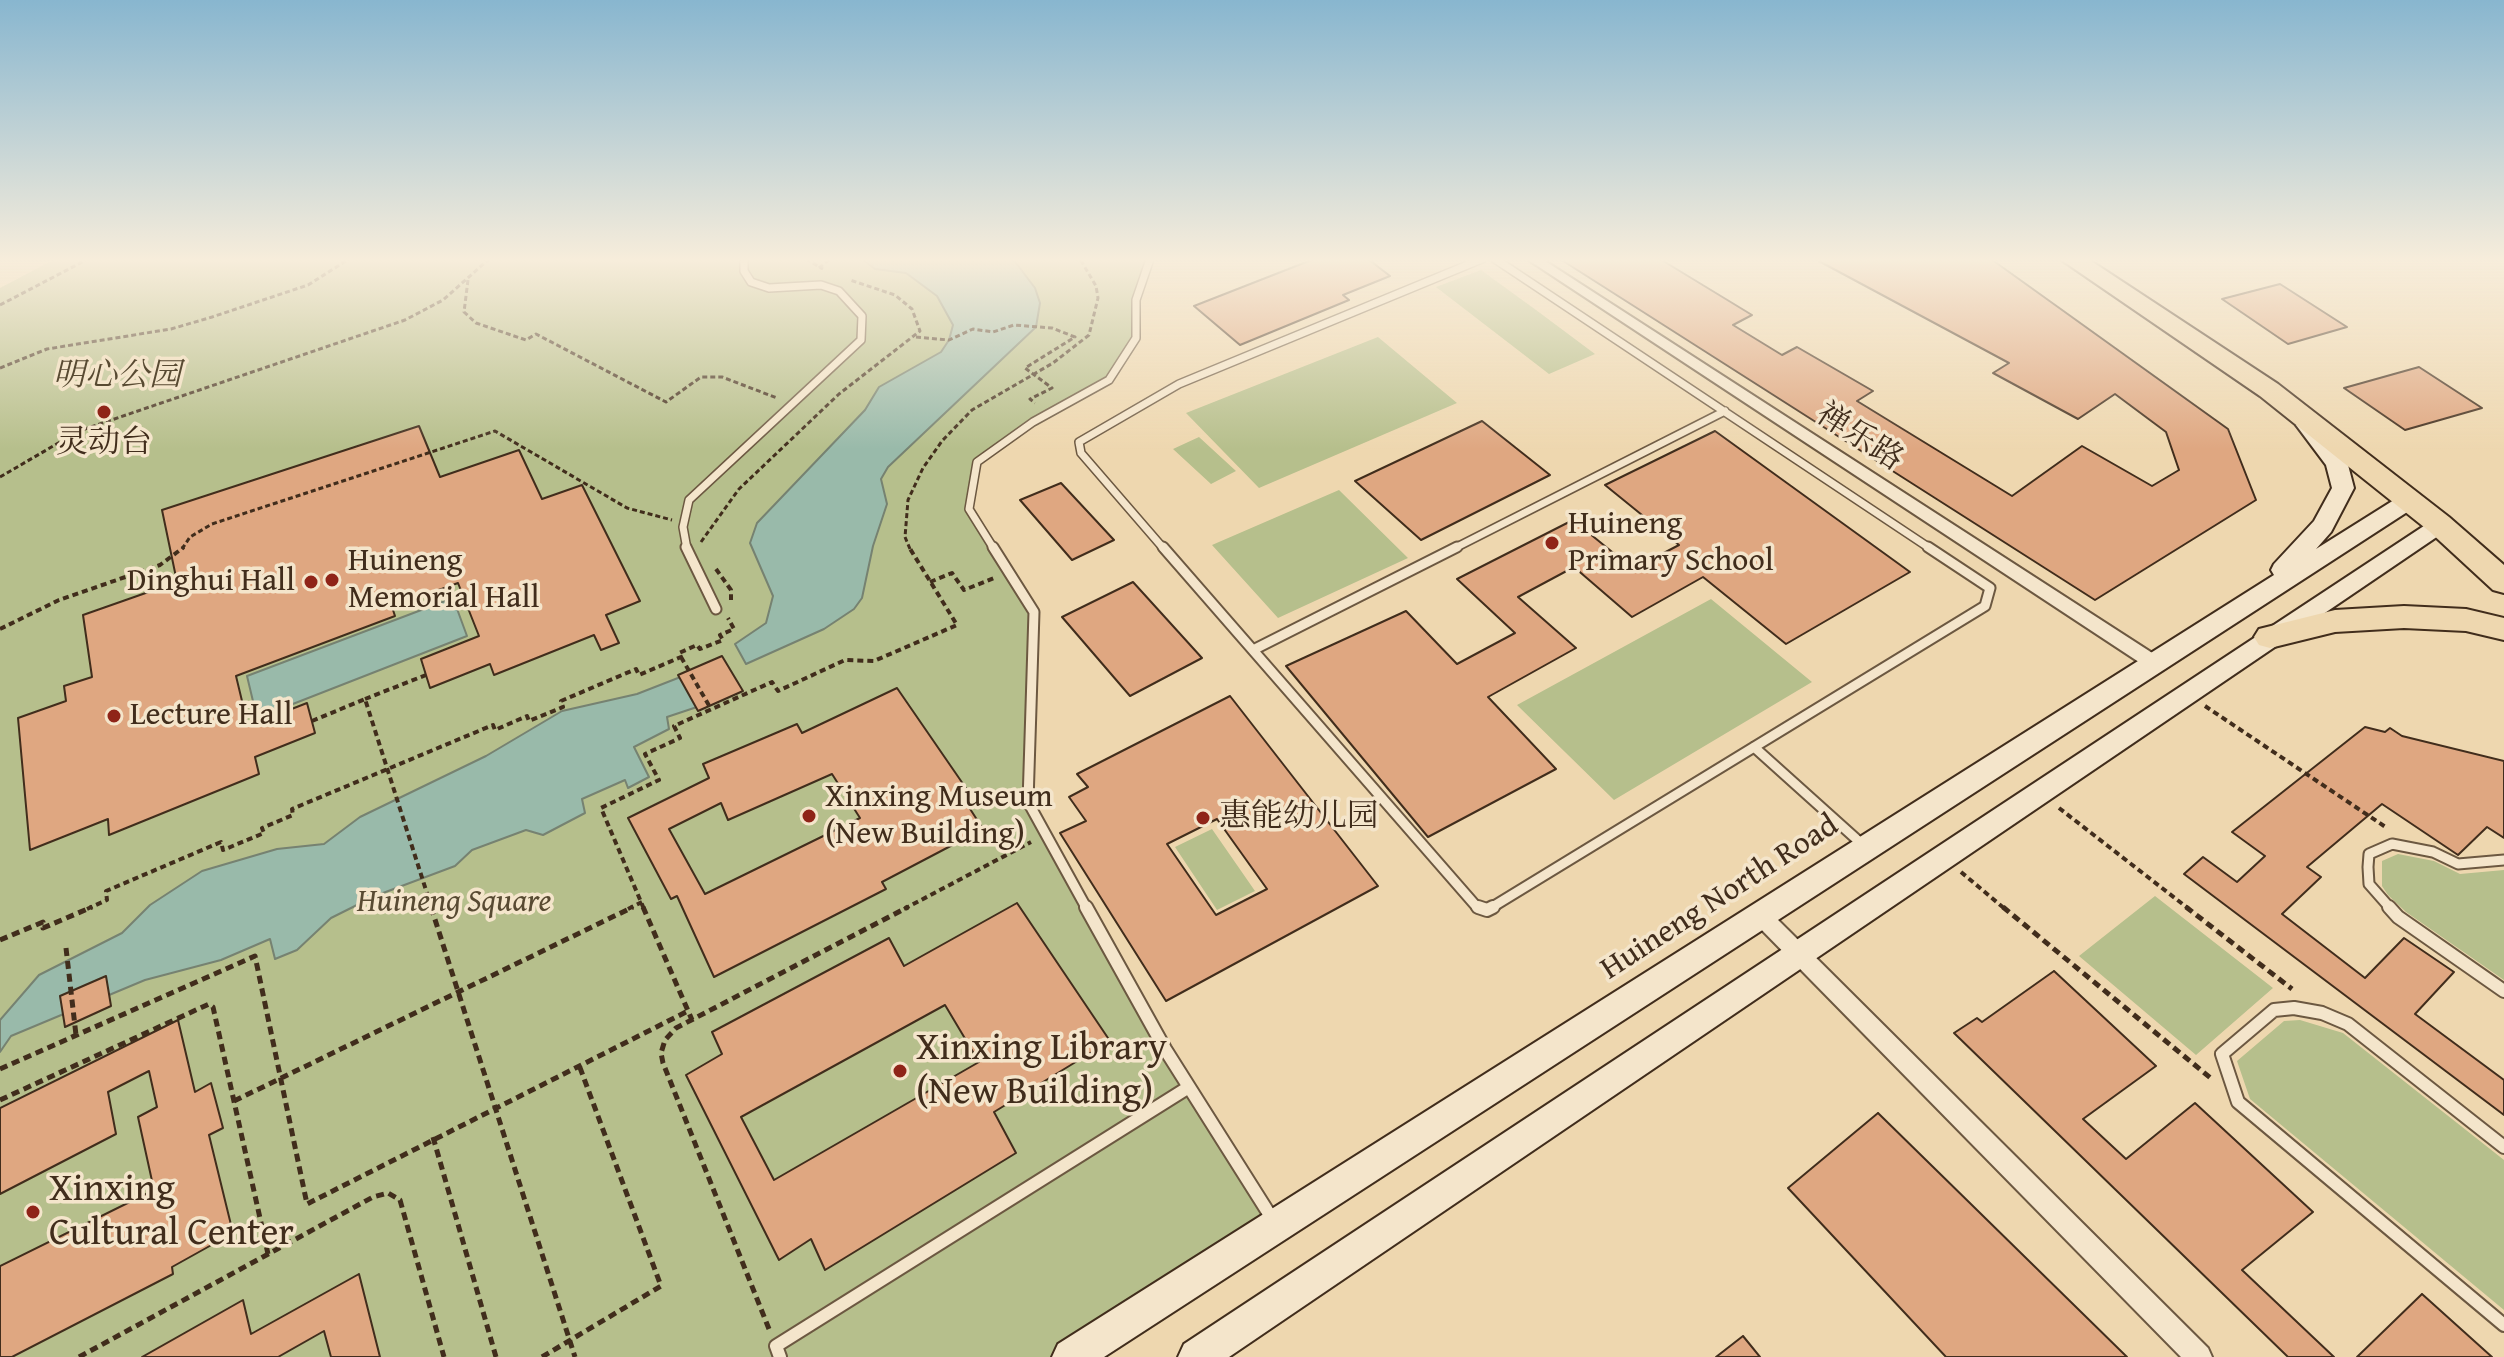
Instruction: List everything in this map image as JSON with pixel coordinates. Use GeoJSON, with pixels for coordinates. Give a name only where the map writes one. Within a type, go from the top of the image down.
{"type":"FeatureCollection","features":[{"type":"Feature","properties":{"kind":"highway"},"geometry":{"type":"LineString","coordinates":[[2167,322],[2269,390],[2410,500],[2504,582]]}},
{"type":"Feature","properties":{"kind":"highway"},"geometry":{"type":"LineString","coordinates":[[2198,322],[2327,410],[2411,474],[2504,553]]}},
{"type":"Feature","properties":{"kind":"highway"},"geometry":{"type":"LineString","coordinates":[[2270,637],[2335,621],[2404,617],[2466,620],[2504,629]]}},
{"type":"Feature","properties":{"kind":"street","name":"禅乐路"},"geometry":{"type":"LineString","coordinates":[[1630,322],[2154,663]]}},
{"type":"Feature","properties":{"kind":"street"},"geometry":{"type":"LineString","coordinates":[[2251,601],[2323,526],[2343,488],[2337,465],[2318,436],[2269,390]]}},
{"type":"Feature","properties":{"kind":"street","name":"Huineng North Road"},"geometry":{"type":"LineString","coordinates":[[1071,1357],[2410,500]]}},
{"type":"Feature","properties":{"kind":"street"},"geometry":{"type":"LineString","coordinates":[[1197,1357],[2439,524]]}},
{"type":"Feature","properties":{"kind":"street"},"geometry":{"type":"LineString","coordinates":[[1760,915],[2199,1357]]}},
{"type":"Feature","properties":{"kind":"lane"},"geometry":{"type":"LineString","coordinates":[[716,609],[688,555],[685,520],[689,500],[861,340],[862,322]]}},
{"type":"Feature","properties":{"kind":"lane"},"geometry":{"type":"LineString","coordinates":[[1136,322],[1136,338],[1109,380],[1048,414],[977,462],[969,509],[1034,612],[1028,802],[1189,1087],[1277,1226]]}},
{"type":"Feature","properties":{"kind":"lane"},"geometry":{"type":"LineString","coordinates":[[1328,322],[1179,384],[1079,442],[1081,453],[1476,906],[1487,910],[1985,606],[1990,588],[1591,322]]}},
{"type":"Feature","properties":{"kind":"lane"},"geometry":{"type":"LineString","coordinates":[[1253,650],[1725,411]]}},
{"type":"Feature","properties":{"kind":"lane"},"geometry":{"type":"LineString","coordinates":[[1754,747],[1866,847]]}},
{"type":"Feature","properties":{"kind":"lane"},"geometry":{"type":"LineString","coordinates":[[2504,860],[2458,864],[2433,852],[2392,844],[2369,854],[2369,884],[2377,897],[2398,917],[2504,991]]}},
{"type":"Feature","properties":{"kind":"lane"},"geometry":{"type":"LineString","coordinates":[[2504,1147],[2348,1024],[2322,1013],[2294,1008],[2274,1010],[2222,1054],[2238,1102],[2504,1325]]}},
{"type":"Feature","properties":{"kind":"lane"},"geometry":{"type":"LineString","coordinates":[[778,1352],[1189,1087]]}},
{"type":"Feature","properties":{"kind":"path"},"geometry":{"type":"LineString","coordinates":[[0,368],[47,349],[171,329],[194,322]]}},
{"type":"Feature","properties":{"kind":"path"},"geometry":{"type":"LineString","coordinates":[[0,477],[79,431],[398,322]]}},
{"type":"Feature","properties":{"kind":"path"},"geometry":{"type":"LineString","coordinates":[[475,322],[526,340],[536,334],[666,402],[701,377],[722,377],[790,403]]}},
{"type":"Feature","properties":{"kind":"path"},"geometry":{"type":"LineString","coordinates":[[700,544],[703,534],[739,489],[839,394],[916,337],[920,331],[917,322]]}},
{"type":"Feature","properties":{"kind":"path"},"geometry":{"type":"LineString","coordinates":[[692,1020],[601,808],[659,780],[645,754],[680,738],[674,726],[772,682],[778,691],[845,660],[874,661],[957,625],[905,537],[908,500],[923,468],[942,441],[972,410],[1075,349],[1089,335],[1092,322]]}},
{"type":"Feature","properties":{"kind":"path"},"geometry":{"type":"LineString","coordinates":[[916,337],[949,340],[973,329],[993,332],[1014,325],[1052,328],[1075,337],[1025,368],[1052,388],[1030,399],[1048,414]]}},
{"type":"Feature","properties":{"kind":"path"},"geometry":{"type":"LineString","coordinates":[[0,629],[59,600],[160,565],[182,549],[190,537],[212,524],[495,431],[627,508],[662,520],[685,520]]}},
{"type":"Feature","properties":{"kind":"path"},"geometry":{"type":"LineString","coordinates":[[711,709],[679,653],[723,640],[720,635],[734,629],[721,607],[731,601],[731,590],[715,567]]}},
{"type":"Feature","properties":{"kind":"path"},"geometry":{"type":"LineString","coordinates":[[930,582],[952,573],[964,590],[1009,572]]}},
{"type":"Feature","properties":{"kind":"path"},"geometry":{"type":"LineString","coordinates":[[0,940],[43,922],[43,928],[107,900],[106,891],[221,842],[223,850],[264,833],[262,828],[293,815],[292,809],[389,768],[493,725],[495,730],[527,716],[529,721],[563,707],[561,701],[573,695],[636,669],[639,675],[681,657]]}},
{"type":"Feature","properties":{"kind":"path"},"geometry":{"type":"LineString","coordinates":[[312,721],[426,675]]}},
{"type":"Feature","properties":{"kind":"path"},"geometry":{"type":"LineString","coordinates":[[2186,693],[2401,838],[2406,848]]}},
{"type":"Feature","properties":{"kind":"path"},"geometry":{"type":"LineString","coordinates":[[365,699],[575,1357]]}},
{"type":"Feature","properties":{"kind":"path"},"geometry":{"type":"LineString","coordinates":[[2039,792],[2322,1013]]}},
{"type":"Feature","properties":{"kind":"path"},"geometry":{"type":"LineString","coordinates":[[778,1352],[663,1063],[661,1053],[665,1040],[676,1028],[1046,834]]}},
{"type":"Feature","properties":{"kind":"path"},"geometry":{"type":"LineString","coordinates":[[1943,857],[2209,1079],[2230,1085]]}},
{"type":"Feature","properties":{"kind":"path"},"geometry":{"type":"LineString","coordinates":[[234,1101],[642,902]]}},
{"type":"Feature","properties":{"kind":"path"},"geometry":{"type":"LineString","coordinates":[[66,948],[76,1035]]}},
{"type":"Feature","properties":{"kind":"path"},"geometry":{"type":"LineString","coordinates":[[0,1069],[255,956],[278,1079],[307,1204],[433,1137],[688,1011]]}},
{"type":"Feature","properties":{"kind":"path"},"geometry":{"type":"LineString","coordinates":[[0,1100],[204,1004],[213,1007],[268,1254]]}},
{"type":"Feature","properties":{"kind":"path"},"geometry":{"type":"LineString","coordinates":[[542,1357],[661,1286],[579,1065]]}},
{"type":"Feature","properties":{"kind":"path"},"geometry":{"type":"LineString","coordinates":[[433,1137],[496,1357]]}},
{"type":"Feature","properties":{"kind":"path"},"geometry":{"type":"LineString","coordinates":[[79,1357],[373,1197],[388,1193],[400,1200],[444,1357]]}},
{"type":"Feature","properties":{"kind":"green space","name":"Huineng Square"},"geometry":{"type":"Polygon","coordinates":[[[0,322],[1136,322],[1136,338],[1109,380],[1033,422],[977,462],[970,509],[1034,612],[1028,802],[1165,1049],[1277,1226],[1071,1357],[0,1357],[0,322]]]}},
{"type":"Feature","properties":{"kind":"green space"},"geometry":{"type":"Polygon","coordinates":[[[1482,322],[1552,322],[1595,354],[1549,374],[1482,322]]]}},
{"type":"Feature","properties":{"kind":"green space"},"geometry":{"type":"Polygon","coordinates":[[[1378,337],[1457,403],[1259,488],[1186,413],[1378,337]]]}},
{"type":"Feature","properties":{"kind":"green space"},"geometry":{"type":"Polygon","coordinates":[[[1199,437],[1236,471],[1211,484],[1173,449],[1199,437]]]}},
{"type":"Feature","properties":{"kind":"green space"},"geometry":{"type":"Polygon","coordinates":[[[1339,490],[1408,558],[1278,618],[1212,545],[1339,490]]]}},
{"type":"Feature","properties":{"kind":"green space"},"geometry":{"type":"Polygon","coordinates":[[[1711,599],[1812,682],[1614,800],[1517,705],[1711,599]]]}},
{"type":"Feature","properties":{"kind":"green space"},"geometry":{"type":"Polygon","coordinates":[[[1212,829],[1255,891],[1217,910],[1175,847],[1212,829]]]}},
{"type":"Feature","properties":{"kind":"green space"},"geometry":{"type":"Polygon","coordinates":[[[2398,854],[2434,861],[2460,874],[2504,870],[2504,980],[2406,912],[2388,895],[2382,886],[2382,861],[2398,854]]]}},
{"type":"Feature","properties":{"kind":"green space"},"geometry":{"type":"Polygon","coordinates":[[[2155,896],[2273,988],[2196,1055],[2079,956],[2155,896]]]}},
{"type":"Feature","properties":{"kind":"green space"},"geometry":{"type":"Polygon","coordinates":[[[2300,1020],[2343,1033],[2504,1160],[2504,1310],[2250,1099],[2237,1061],[2284,1021],[2300,1020]]]}},
{"type":"Feature","properties":{"kind":"shaded area"},"geometry":{"type":"Polygon","coordinates":[[[952,322],[1037,322],[1036,327],[888,467],[881,479],[887,504],[873,546],[862,598],[854,609],[824,629],[746,664],[735,644],[766,623],[773,596],[750,543],[757,523],[865,410],[879,387],[941,352],[949,340],[952,322]]]}},
{"type":"Feature","properties":{"kind":"shaded area"},"geometry":{"type":"Polygon","coordinates":[[[453,598],[467,636],[257,718],[247,676],[453,598]]]}},
{"type":"Feature","properties":{"kind":"shaded area"},"geometry":{"type":"Polygon","coordinates":[[[701,669],[697,707],[667,717],[669,729],[634,747],[649,777],[628,788],[625,780],[582,799],[585,813],[543,835],[526,830],[472,850],[455,866],[375,896],[331,918],[297,950],[275,959],[270,939],[221,960],[145,980],[11,1036],[0,1052],[0,1020],[39,975],[122,933],[150,905],[202,871],[277,849],[324,844],[360,817],[486,756],[562,711],[637,694],[701,669]]]}},
{"type":"Feature","properties":{"kind":"building"},"geometry":{"type":"Polygon","coordinates":[[[1213,322],[1295,322],[1240,345],[1213,322]]]}},
{"type":"Feature","properties":{"kind":"building"},"geometry":{"type":"Polygon","coordinates":[[[1659,322],[1738,322],[1733,325],[1782,355],[1797,347],[1873,391],[1857,401],[2012,496],[2082,446],[2152,486],[2179,470],[2166,432],[2115,394],[2078,419],[1993,373],[2009,363],[1933,322],[2079,322],[2228,429],[2256,500],[2095,600],[1659,322]]]}},
{"type":"Feature","properties":{"kind":"building"},"geometry":{"type":"Polygon","coordinates":[[[2256,322],[2340,322],[2347,327],[2288,344],[2256,322]]]}},
{"type":"Feature","properties":{"kind":"building"},"geometry":{"type":"Polygon","coordinates":[[[2419,367],[2482,408],[2405,430],[2344,388],[2419,367]]]}},
{"type":"Feature","properties":{"kind":"building"},"geometry":{"type":"Polygon","coordinates":[[[1482,421],[1550,475],[1421,540],[1355,481],[1482,421]]]}},
{"type":"Feature","properties":{"kind":"building"},"geometry":{"type":"Polygon","coordinates":[[[419,426],[440,477],[519,450],[542,499],[582,485],[640,601],[606,615],[619,643],[601,650],[594,635],[494,675],[490,664],[430,688],[421,659],[479,636],[458,583],[392,607],[395,616],[236,676],[248,726],[307,703],[315,733],[255,757],[259,774],[109,835],[108,819],[30,850],[18,718],[66,701],[64,686],[92,677],[83,615],[177,582],[162,510],[419,426]]]}},
{"type":"Feature","properties":{"kind":"building"},"geometry":{"type":"Polygon","coordinates":[[[1715,431],[1910,572],[1786,644],[1703,577],[1632,617],[1574,567],[1518,597],[1576,648],[1488,697],[1556,769],[1428,837],[1286,666],[1406,611],[1457,664],[1515,633],[1457,579],[1573,520],[1633,569],[1679,545],[1605,485],[1715,431]]]}},
{"type":"Feature","properties":{"kind":"building"},"geometry":{"type":"Polygon","coordinates":[[[1061,483],[1114,540],[1072,560],[1020,500],[1061,483]]]}},
{"type":"Feature","properties":{"kind":"building"},"geometry":{"type":"Polygon","coordinates":[[[1133,582],[1202,658],[1130,696],[1062,617],[1133,582]]]}},
{"type":"Feature","properties":{"kind":"building"},"geometry":{"type":"Polygon","coordinates":[[[722,656],[743,691],[698,711],[678,675],[722,656]]]}},
{"type":"Feature","properties":{"kind":"building"},"geometry":{"type":"Polygon","coordinates":[[[897,688],[970,794],[963,798],[983,829],[882,882],[886,889],[714,977],[677,896],[671,899],[628,818],[709,778],[703,764],[797,724],[802,733],[897,688]],[[832,774],[728,820],[721,803],[669,829],[705,894],[860,818],[832,774]]]}},
{"type":"Feature","properties":{"kind":"building"},"geometry":{"type":"Polygon","coordinates":[[[1230,696],[1378,886],[1166,1001],[1060,833],[1086,821],[1069,797],[1088,787],[1077,774],[1230,696]],[[1217,819],[1167,844],[1216,915],[1267,889],[1217,819]]]}},
{"type":"Feature","properties":{"kind":"building"},"geometry":{"type":"Polygon","coordinates":[[[2365,727],[2385,732],[2390,728],[2402,736],[2504,761],[2504,838],[2487,827],[2458,855],[2382,804],[2307,867],[2321,877],[2282,914],[2365,978],[2404,938],[2454,972],[2415,1014],[2504,1080],[2504,1115],[2184,874],[2203,857],[2237,882],[2265,856],[2232,832],[2365,727]]]}},
{"type":"Feature","properties":{"kind":"building"},"geometry":{"type":"Polygon","coordinates":[[[1017,903],[1110,1041],[994,1112],[1016,1153],[825,1270],[811,1239],[779,1260],[686,1075],[722,1054],[712,1032],[889,938],[904,966],[1017,903]],[[945,1005],[741,1117],[774,1180],[979,1062],[945,1005]]]}},
{"type":"Feature","properties":{"kind":"building"},"geometry":{"type":"Polygon","coordinates":[[[2054,971],[2156,1066],[2083,1119],[2126,1159],[2195,1103],[2313,1212],[2242,1270],[2334,1357],[2288,1357],[1954,1033],[1977,1018],[1982,1022],[2054,971]]]}},
{"type":"Feature","properties":{"kind":"building"},"geometry":{"type":"Polygon","coordinates":[[[106,976],[111,1006],[65,1027],[60,996],[106,976]]]}},
{"type":"Feature","properties":{"kind":"building"},"geometry":{"type":"Polygon","coordinates":[[[178,1020],[195,1092],[211,1083],[223,1128],[209,1135],[233,1233],[172,1267],[173,1274],[12,1357],[0,1357],[0,1266],[154,1190],[138,1117],[157,1107],[149,1071],[108,1092],[116,1134],[0,1194],[0,1108],[178,1020]]]}},
{"type":"Feature","properties":{"kind":"building"},"geometry":{"type":"Polygon","coordinates":[[[1878,1113],[2127,1357],[1946,1357],[1788,1188],[1878,1113]]]}},
{"type":"Feature","properties":{"kind":"building"},"geometry":{"type":"Polygon","coordinates":[[[359,1274],[380,1357],[331,1357],[324,1331],[278,1357],[142,1357],[243,1300],[251,1334],[359,1274]]]}},
{"type":"Feature","properties":{"kind":"building"},"geometry":{"type":"Polygon","coordinates":[[[2422,1294],[2492,1357],[2357,1357],[2422,1294]]]}},
{"type":"Feature","properties":{"kind":"building"},"geometry":{"type":"Polygon","coordinates":[[[1743,1336],[1760,1357],[1716,1357],[1743,1336]]]}},
{"type":"Feature","properties":{"kind":"place","name":"灵动台"},"geometry":{"type":"Point","coordinates":[104,412]}},
{"type":"Feature","properties":{"kind":"place","name":"Huineng Primary School"},"geometry":{"type":"Point","coordinates":[1552,543]}},
{"type":"Feature","properties":{"kind":"place","name":"Huineng Memorial Hall"},"geometry":{"type":"Point","coordinates":[332,580]}},
{"type":"Feature","properties":{"kind":"place","name":"Dinghui Hall"},"geometry":{"type":"Point","coordinates":[311,582]}},
{"type":"Feature","properties":{"kind":"place","name":"Lecture Hall"},"geometry":{"type":"Point","coordinates":[114,716]}},
{"type":"Feature","properties":{"kind":"place","name":"Xinxing Museum (New Building)"},"geometry":{"type":"Point","coordinates":[809,816]}},
{"type":"Feature","properties":{"kind":"place","name":"惠能幼儿园"},"geometry":{"type":"Point","coordinates":[1203,818]}},
{"type":"Feature","properties":{"kind":"place","name":"Xinxing Library (New Building)"},"geometry":{"type":"Point","coordinates":[900,1071]}},
{"type":"Feature","properties":{"kind":"place","name":"Xinxing Cultural Center"},"geometry":{"type":"Point","coordinates":[33,1212]}},
{"type":"Feature","properties":{"kind":"park label","name":"明心公园"},"geometry":{"type":"Point","coordinates":[117,377]}}]}
